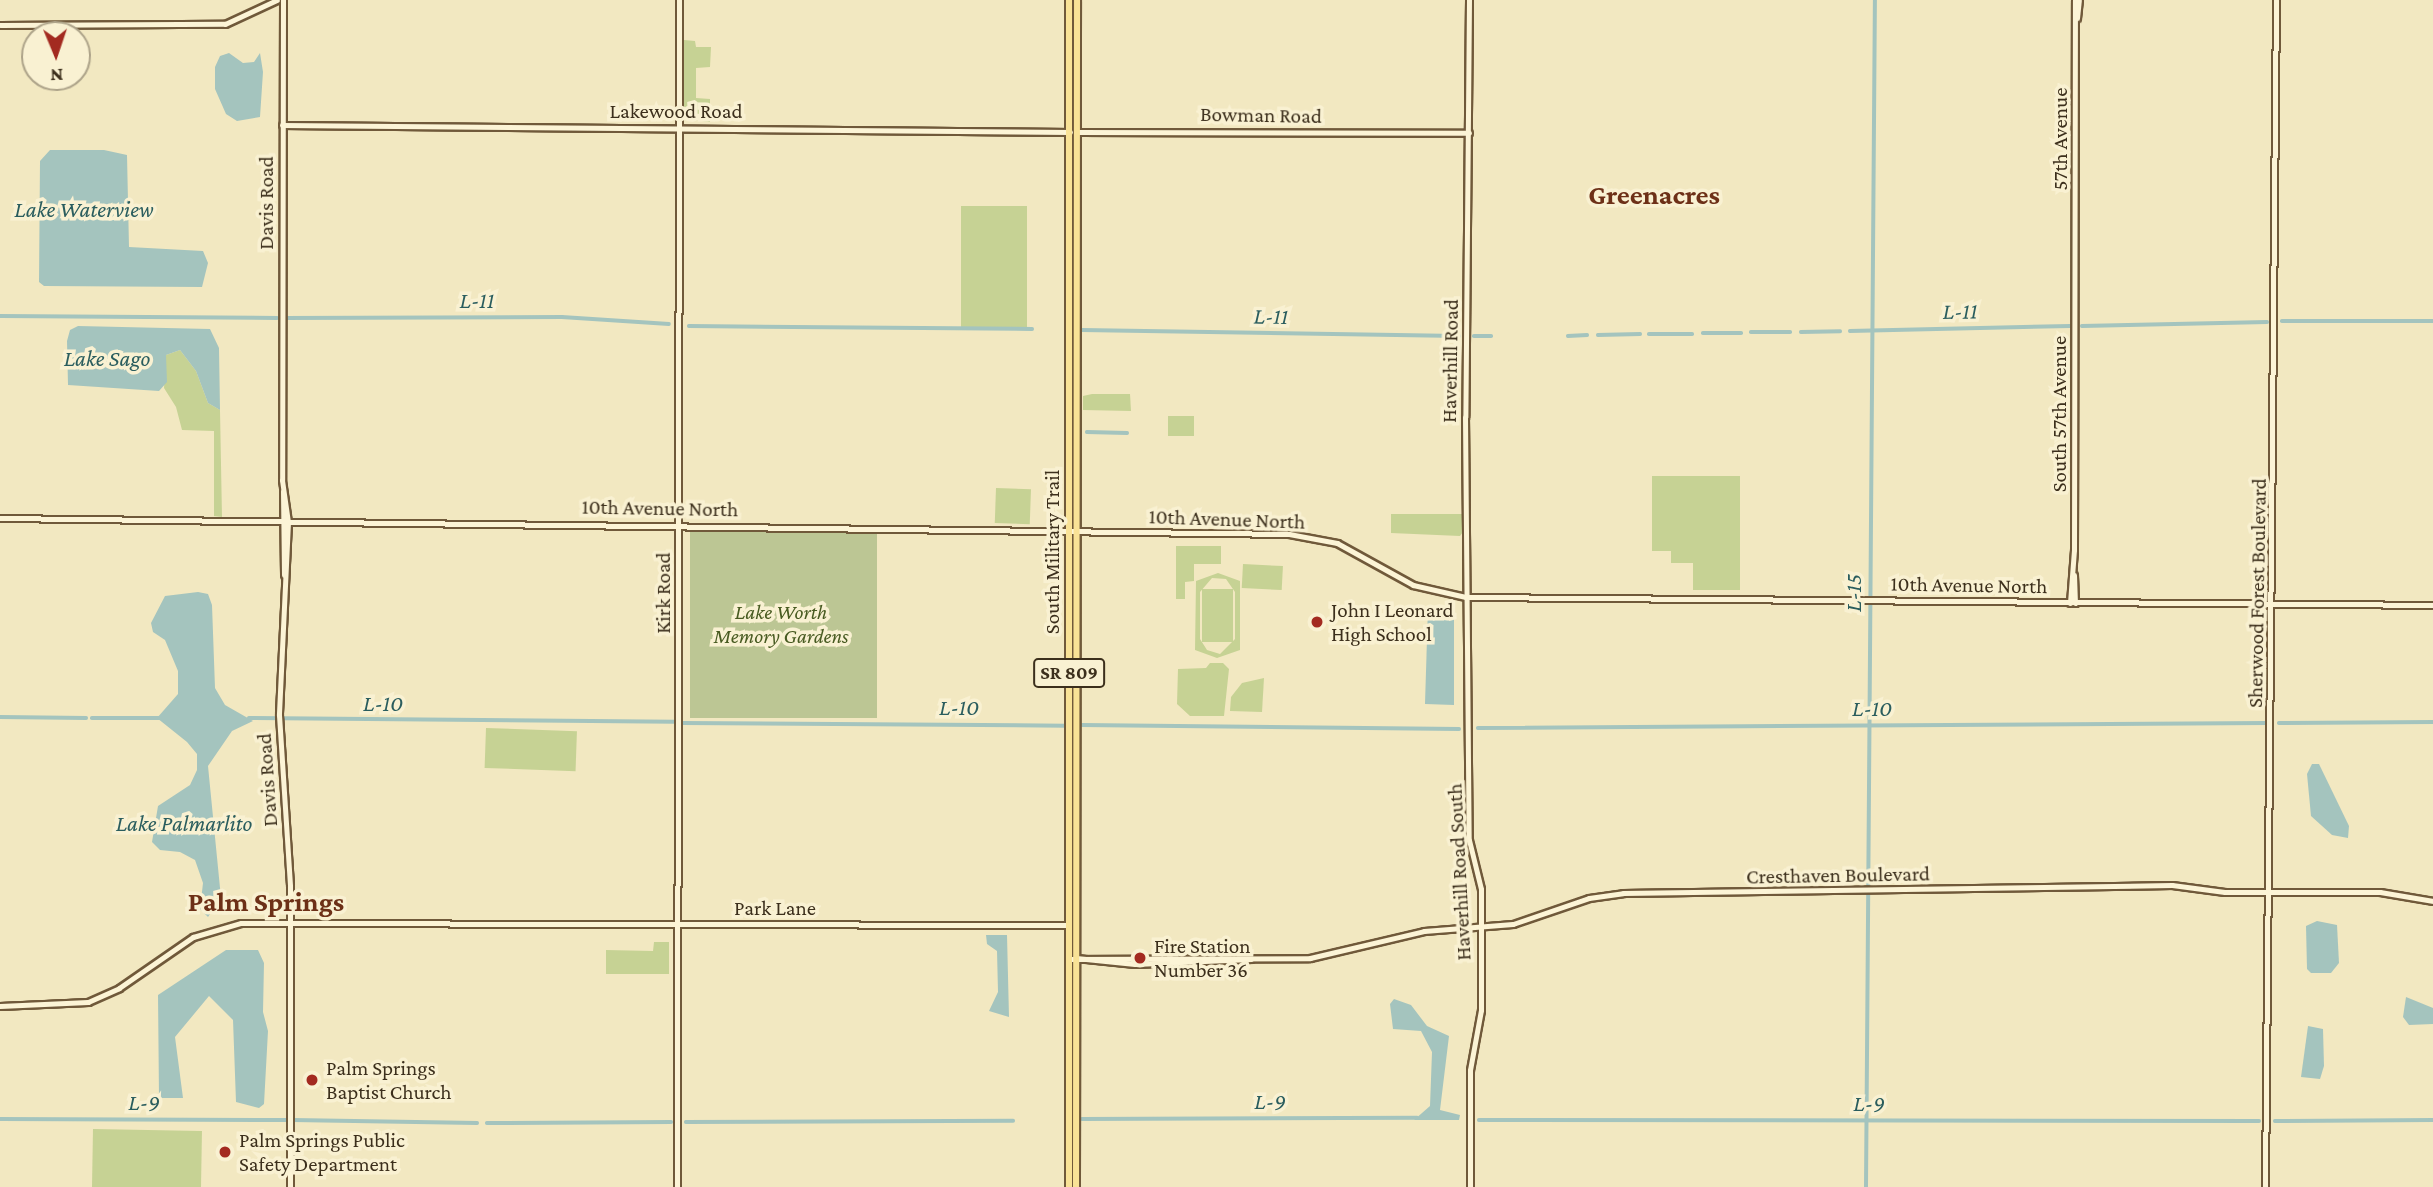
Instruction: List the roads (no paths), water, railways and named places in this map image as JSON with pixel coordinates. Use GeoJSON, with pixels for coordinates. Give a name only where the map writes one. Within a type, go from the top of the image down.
{"type":"FeatureCollection","features":[{"type":"Feature","properties":{"kind":"main road","name":"South Military Trail"},"geometry":{"type":"LineString","coordinates":[[1069,0],[1070,86],[1077,173],[1073,234],[1073,529],[1077,747],[1069,1187]]}},
{"type":"Feature","properties":{"kind":"main road","name":"South Military Trail"},"geometry":{"type":"LineString","coordinates":[[1076,1187],[1077,1070],[1073,959],[1069,926],[1069,704],[1077,260],[1069,200],[1077,80],[1077,0]]}},
{"type":"Feature","properties":{"kind":"main road"},"geometry":{"type":"LineString","coordinates":[[1070,28],[1074,35],[1077,80]]}},
{"type":"Feature","properties":{"kind":"main road"},"geometry":{"type":"LineString","coordinates":[[1069,704],[1077,747]]}},
{"type":"Feature","properties":{"kind":"main road"},"geometry":{"type":"LineString","coordinates":[[1070,859],[1076,866]]}},
{"type":"Feature","properties":{"kind":"main road"},"geometry":{"type":"LineString","coordinates":[[1070,1062],[1077,1070]]}},
{"type":"Feature","properties":{"kind":"main road"},"geometry":{"type":"LineString","coordinates":[[1069,1137],[1076,1148]]}},
{"type":"Feature","properties":{"kind":"main road"},"geometry":{"type":"LineString","coordinates":[[1069,1156],[1076,1166]]}},
{"type":"Feature","properties":{"kind":"street"},"geometry":{"type":"LineString","coordinates":[[0,25],[225,24],[280,0]]}},
{"type":"Feature","properties":{"kind":"street","name":"Davis Road"},"geometry":{"type":"LineString","coordinates":[[280,0],[285,581],[279,719],[291,923],[290,1187]]}},
{"type":"Feature","properties":{"kind":"street","name":"Kirk Road"},"geometry":{"type":"LineString","coordinates":[[677,1187],[679,0]]}},
{"type":"Feature","properties":{"kind":"street","name":"Haverhill Road"},"geometry":{"type":"LineString","coordinates":[[1469,0],[1466,597],[1470,722]]}},
{"type":"Feature","properties":{"kind":"street","name":"57th Avenue"},"geometry":{"type":"LineString","coordinates":[[2074,260],[2077,0]]}},
{"type":"Feature","properties":{"kind":"street","name":"Sherwood Forest Boulevard"},"geometry":{"type":"LineString","coordinates":[[2265,1187],[2276,0]]}},
{"type":"Feature","properties":{"kind":"street","name":"Lakewood Road"},"geometry":{"type":"LineString","coordinates":[[282,125],[679,126],[1073,132]]}},
{"type":"Feature","properties":{"kind":"street","name":"Bowman Road"},"geometry":{"type":"LineString","coordinates":[[1073,132],[1469,134]]}},
{"type":"Feature","properties":{"kind":"street","name":"South 57th Avenue"},"geometry":{"type":"LineString","coordinates":[[2073,603],[2074,260]]}},
{"type":"Feature","properties":{"kind":"street","name":"10th Avenue North"},"geometry":{"type":"LineString","coordinates":[[2,521],[678,524],[1073,529],[1308,536],[1355,551],[1413,586],[1466,597],[1878,598],[2272,607],[2433,605]]}},
{"type":"Feature","properties":{"kind":"street","name":"Haverhill Road South"},"geometry":{"type":"LineString","coordinates":[[1470,722],[1469,840],[1480,883],[1481,927],[1481,1017],[1470,1070],[1470,1187]]}},
{"type":"Feature","properties":{"kind":"street","name":"Cresthaven Boulevard"},"geometry":{"type":"LineString","coordinates":[[1073,959],[1251,959],[1325,956],[1424,930],[1524,922],[1611,894],[1875,892],[1968,885],[2102,885],[2269,892],[2381,892],[2433,901]]}},
{"type":"Feature","properties":{"kind":"street","name":"Park Lane"},"geometry":{"type":"LineString","coordinates":[[0,1006],[88,1002],[119,988],[202,933],[236,924],[1069,926]]}},
{"type":"Feature","properties":{"kind":"water"},"geometry":{"type":"Polygon","coordinates":[[[229,53],[243,63],[254,62],[260,53],[263,72],[260,117],[237,121],[226,114],[215,89],[215,67],[220,56],[229,53]]]}},
{"type":"Feature","properties":{"kind":"water","name":"Lake Waterview"},"geometry":{"type":"Polygon","coordinates":[[[50,150],[104,150],[127,155],[129,247],[203,251],[208,263],[202,287],[44,286],[39,282],[40,161],[50,150]]]}},
{"type":"Feature","properties":{"kind":"water","name":"Lake Sago"},"geometry":{"type":"Polygon","coordinates":[[[78,326],[210,329],[219,348],[220,410],[208,403],[196,371],[180,350],[166,355],[167,382],[159,391],[68,385],[67,341],[70,330],[78,326]]]}},
{"type":"Feature","properties":{"kind":"water","name":"Lake Palmarlito"},"geometry":{"type":"Polygon","coordinates":[[[198,592],[208,594],[212,605],[215,688],[225,705],[253,721],[232,731],[208,766],[221,898],[208,917],[200,909],[203,883],[195,860],[180,852],[160,850],[152,842],[158,806],[190,785],[197,770],[197,754],[187,742],[157,718],[178,694],[178,671],[165,640],[153,632],[151,623],[165,596],[198,592]]]}},
{"type":"Feature","properties":{"kind":"water"},"geometry":{"type":"Polygon","coordinates":[[[1428,606],[1454,613],[1454,705],[1425,704],[1428,606]]]}},
{"type":"Feature","properties":{"kind":"water"},"geometry":{"type":"Polygon","coordinates":[[[2312,764],[2319,764],[2349,826],[2348,838],[2332,835],[2311,816],[2307,774],[2312,764]]]}},
{"type":"Feature","properties":{"kind":"water"},"geometry":{"type":"Polygon","coordinates":[[[2317,921],[2337,925],[2339,963],[2331,973],[2311,973],[2307,969],[2306,926],[2317,921]]]}},
{"type":"Feature","properties":{"kind":"water"},"geometry":{"type":"Polygon","coordinates":[[[986,935],[1007,935],[1009,1017],[989,1011],[998,992],[997,951],[987,944],[986,935]]]}},
{"type":"Feature","properties":{"kind":"water"},"geometry":{"type":"Polygon","coordinates":[[[226,950],[258,950],[264,963],[263,1012],[268,1031],[264,1104],[259,1108],[236,1102],[233,1020],[209,996],[175,1037],[183,1098],[159,1098],[158,995],[226,950]]]}},
{"type":"Feature","properties":{"kind":"water"},"geometry":{"type":"Polygon","coordinates":[[[2406,997],[2433,1008],[2433,1024],[2409,1025],[2403,1017],[2406,997]]]}},
{"type":"Feature","properties":{"kind":"water"},"geometry":{"type":"Polygon","coordinates":[[[1394,999],[1411,1005],[1427,1026],[1449,1036],[1440,1110],[1460,1115],[1459,1120],[1414,1120],[1430,1106],[1432,1052],[1421,1031],[1393,1029],[1390,1004],[1394,999]]]}},
{"type":"Feature","properties":{"kind":"water"},"geometry":{"type":"Polygon","coordinates":[[[2308,1026],[2323,1029],[2324,1066],[2320,1079],[2301,1077],[2308,1026]]]}},
{"type":"Feature","properties":{"kind":"waterway","name":"L-15"},"geometry":{"type":"LineString","coordinates":[[1866,1187],[1875,0]]}},
{"type":"Feature","properties":{"kind":"waterway","name":"L-11"},"geometry":{"type":"LineString","coordinates":[[0,316],[277,318]]}},
{"type":"Feature","properties":{"kind":"waterway","name":"L-11"},"geometry":{"type":"LineString","coordinates":[[285,318],[562,317],[669,324]]}},
{"type":"Feature","properties":{"kind":"waterway","name":"L-11"},"geometry":{"type":"LineString","coordinates":[[2282,321],[2433,321]]}},
{"type":"Feature","properties":{"kind":"waterway","name":"L-11"},"geometry":{"type":"LineString","coordinates":[[2082,326],[2267,322]]}},
{"type":"Feature","properties":{"kind":"waterway","name":"L-11"},"geometry":{"type":"LineString","coordinates":[[689,326],[1032,329]]}},
{"type":"Feature","properties":{"kind":"waterway","name":"L-11"},"geometry":{"type":"LineString","coordinates":[[1850,331],[2070,326]]}},
{"type":"Feature","properties":{"kind":"waterway","name":"L-11"},"geometry":{"type":"LineString","coordinates":[[1082,330],[1459,336]]}},
{"type":"Feature","properties":{"kind":"waterway","name":"L-11"},"geometry":{"type":"LineString","coordinates":[[1801,332],[1840,331]]}},
{"type":"Feature","properties":{"kind":"waterway","name":"L-11"},"geometry":{"type":"LineString","coordinates":[[1751,332],[1790,332]]}},
{"type":"Feature","properties":{"kind":"waterway","name":"L-11"},"geometry":{"type":"LineString","coordinates":[[1703,333],[1741,333]]}},
{"type":"Feature","properties":{"kind":"waterway","name":"L-11"},"geometry":{"type":"LineString","coordinates":[[1598,335],[1640,334]]}},
{"type":"Feature","properties":{"kind":"waterway","name":"L-11"},"geometry":{"type":"LineString","coordinates":[[1649,334],[1692,334]]}},
{"type":"Feature","properties":{"kind":"waterway","name":"L-11"},"geometry":{"type":"LineString","coordinates":[[1568,336],[1587,335]]}},
{"type":"Feature","properties":{"kind":"waterway","name":"L-11"},"geometry":{"type":"LineString","coordinates":[[1474,336],[1491,336]]}},
{"type":"Feature","properties":{"kind":"waterway"},"geometry":{"type":"LineString","coordinates":[[1087,432],[1127,433]]}},
{"type":"Feature","properties":{"kind":"waterway","name":"L-10"},"geometry":{"type":"LineString","coordinates":[[0,717],[86,718]]}},
{"type":"Feature","properties":{"kind":"waterway","name":"L-10"},"geometry":{"type":"LineString","coordinates":[[92,718],[161,718]]}},
{"type":"Feature","properties":{"kind":"waterway","name":"L-10"},"geometry":{"type":"LineString","coordinates":[[249,718],[674,722]]}},
{"type":"Feature","properties":{"kind":"waterway","name":"L-10"},"geometry":{"type":"LineString","coordinates":[[2279,723],[2433,722]]}},
{"type":"Feature","properties":{"kind":"waterway","name":"L-10"},"geometry":{"type":"LineString","coordinates":[[683,723],[1066,726]]}},
{"type":"Feature","properties":{"kind":"waterway","name":"L-15"},"geometry":{"type":"LineString","coordinates":[[1478,728],[2266,723]]}},
{"type":"Feature","properties":{"kind":"waterway","name":"L-10"},"geometry":{"type":"LineString","coordinates":[[1082,725],[1459,729]]}},
{"type":"Feature","properties":{"kind":"waterway","name":"L-9"},"geometry":{"type":"LineString","coordinates":[[1082,1119],[1417,1118]]}},
{"type":"Feature","properties":{"kind":"waterway","name":"L-9"},"geometry":{"type":"LineString","coordinates":[[0,1119],[288,1120]]}},
{"type":"Feature","properties":{"kind":"waterway","name":"L-9"},"geometry":{"type":"LineString","coordinates":[[293,1120],[477,1123]]}},
{"type":"Feature","properties":{"kind":"waterway","name":"L-9"},"geometry":{"type":"LineString","coordinates":[[1479,1120],[2259,1121]]}},
{"type":"Feature","properties":{"kind":"waterway","name":"L-9"},"geometry":{"type":"LineString","coordinates":[[2275,1121],[2433,1120]]}},
{"type":"Feature","properties":{"kind":"waterway","name":"L-9"},"geometry":{"type":"LineString","coordinates":[[686,1122],[1013,1121]]}},
{"type":"Feature","properties":{"kind":"waterway","name":"L-9"},"geometry":{"type":"LineString","coordinates":[[487,1123],[671,1122]]}},
{"type":"Feature","properties":{"kind":"place","name":"John I Leonard High School"},"geometry":{"type":"Point","coordinates":[1317,622]}},
{"type":"Feature","properties":{"kind":"place","name":"Fire Station Number 36"},"geometry":{"type":"Point","coordinates":[1140,958]}},
{"type":"Feature","properties":{"kind":"place","name":"Palm Springs Baptist Church"},"geometry":{"type":"Point","coordinates":[312,1080]}},
{"type":"Feature","properties":{"kind":"place","name":"Palm Springs Public Safety Department"},"geometry":{"type":"Point","coordinates":[225,1152]}},
{"type":"Feature","properties":{"kind":"district","name":"Greenacres"},"geometry":{"type":"Point","coordinates":[1654,195]}},
{"type":"Feature","properties":{"kind":"district","name":"Palm Springs"},"geometry":{"type":"Point","coordinates":[266,902]}},
{"type":"Feature","properties":{"kind":"park label","name":"Lake Worth Memory Gardens"},"geometry":{"type":"Point","coordinates":[781,624]}}]}
